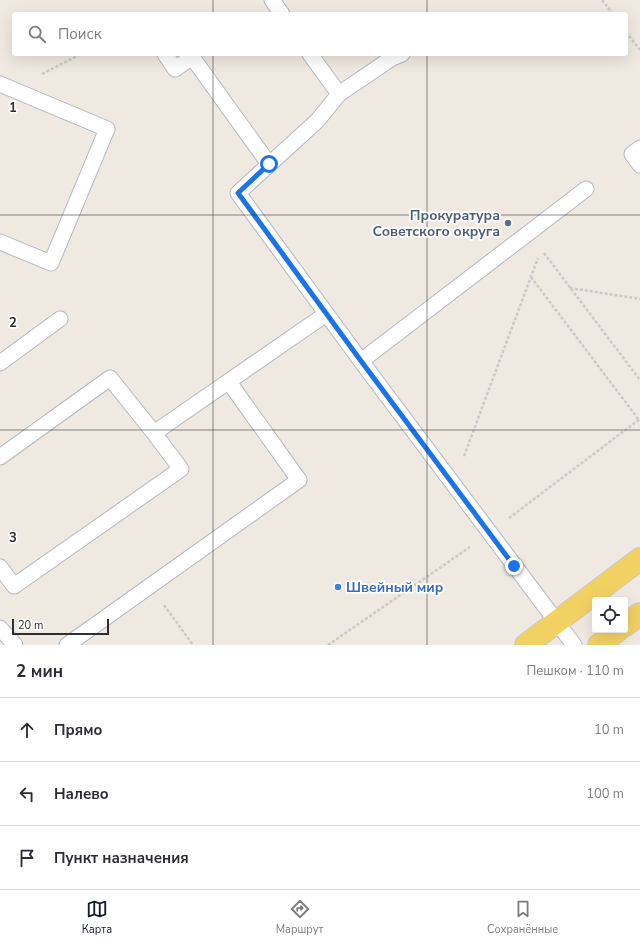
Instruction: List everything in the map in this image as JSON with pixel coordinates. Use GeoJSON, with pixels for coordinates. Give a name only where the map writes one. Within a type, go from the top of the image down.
{"type":"FeatureCollection","features":[{"type":"Feature","properties":{"kind":"main road"},"geometry":{"type":"LineString","coordinates":[[526,645],[640,560]]}},
{"type":"Feature","properties":{"kind":"main road"},"geometry":{"type":"LineString","coordinates":[[628,623],[640,614]]}},
{"type":"Feature","properties":{"kind":"main road"},"geometry":{"type":"LineString","coordinates":[[599,645],[614,633]]}},
{"type":"Feature","properties":{"kind":"lane"},"geometry":{"type":"LineString","coordinates":[[272,0],[281,12]]}},
{"type":"Feature","properties":{"kind":"lane"},"geometry":{"type":"LineString","coordinates":[[166,56],[175,69],[192,57],[269,164]]}},
{"type":"Feature","properties":{"kind":"lane"},"geometry":{"type":"LineString","coordinates":[[311,56],[339,94]]}},
{"type":"Feature","properties":{"kind":"lane"},"geometry":{"type":"LineString","coordinates":[[397,56],[339,94],[317,121],[238,193],[326,314],[574,645]]}},
{"type":"Feature","properties":{"kind":"lane"},"geometry":{"type":"LineString","coordinates":[[0,242],[51,262],[106,129],[5,87]]}},
{"type":"Feature","properties":{"kind":"lane"},"geometry":{"type":"LineString","coordinates":[[640,148],[632,154],[640,165]]}},
{"type":"Feature","properties":{"kind":"lane"},"geometry":{"type":"LineString","coordinates":[[361,361],[586,189]]}},
{"type":"Feature","properties":{"kind":"lane"},"geometry":{"type":"LineString","coordinates":[[154,433],[326,314]]}},
{"type":"Feature","properties":{"kind":"lane"},"geometry":{"type":"LineString","coordinates":[[0,363],[60,319]]}},
{"type":"Feature","properties":{"kind":"lane"},"geometry":{"type":"LineString","coordinates":[[0,457],[110,378],[181,469],[14,586],[0,567]]}},
{"type":"Feature","properties":{"kind":"lane"},"geometry":{"type":"LineString","coordinates":[[67,645],[299,480],[229,382]]}},
{"type":"Feature","properties":{"kind":"lane"},"geometry":{"type":"LineString","coordinates":[[0,628],[15,645]]}},
{"type":"Feature","properties":{"kind":"path"},"geometry":{"type":"LineString","coordinates":[[602,0],[611,12]]}},
{"type":"Feature","properties":{"kind":"path"},"geometry":{"type":"LineString","coordinates":[[628,35],[640,50]]}},
{"type":"Feature","properties":{"kind":"path"},"geometry":{"type":"LineString","coordinates":[[5,87],[76,56]]}},
{"type":"Feature","properties":{"kind":"path"},"geometry":{"type":"LineString","coordinates":[[529,233],[640,380]]}},
{"type":"Feature","properties":{"kind":"path"},"geometry":{"type":"LineString","coordinates":[[453,484],[541,249]]}},
{"type":"Feature","properties":{"kind":"path"},"geometry":{"type":"LineString","coordinates":[[328,645],[490,533],[640,420],[531,277]]}},
{"type":"Feature","properties":{"kind":"path"},"geometry":{"type":"LineString","coordinates":[[570,288],[640,299]]}},
{"type":"Feature","properties":{"kind":"path"},"geometry":{"type":"LineString","coordinates":[[151,586],[193,645]]}},
{"type":"Feature","properties":{"kind":"place","name":"Прокуратура Советского округа"},"geometry":{"type":"Point","coordinates":[508,223]}},
{"type":"Feature","properties":{"kind":"place","name":"Швейный мир"},"geometry":{"type":"Point","coordinates":[338,587]}},
{"type":"Feature","properties":{"kind":"route"},"geometry":{"type":"LineString","coordinates":[[269,164],[238,193],[514,566]]}}]}
